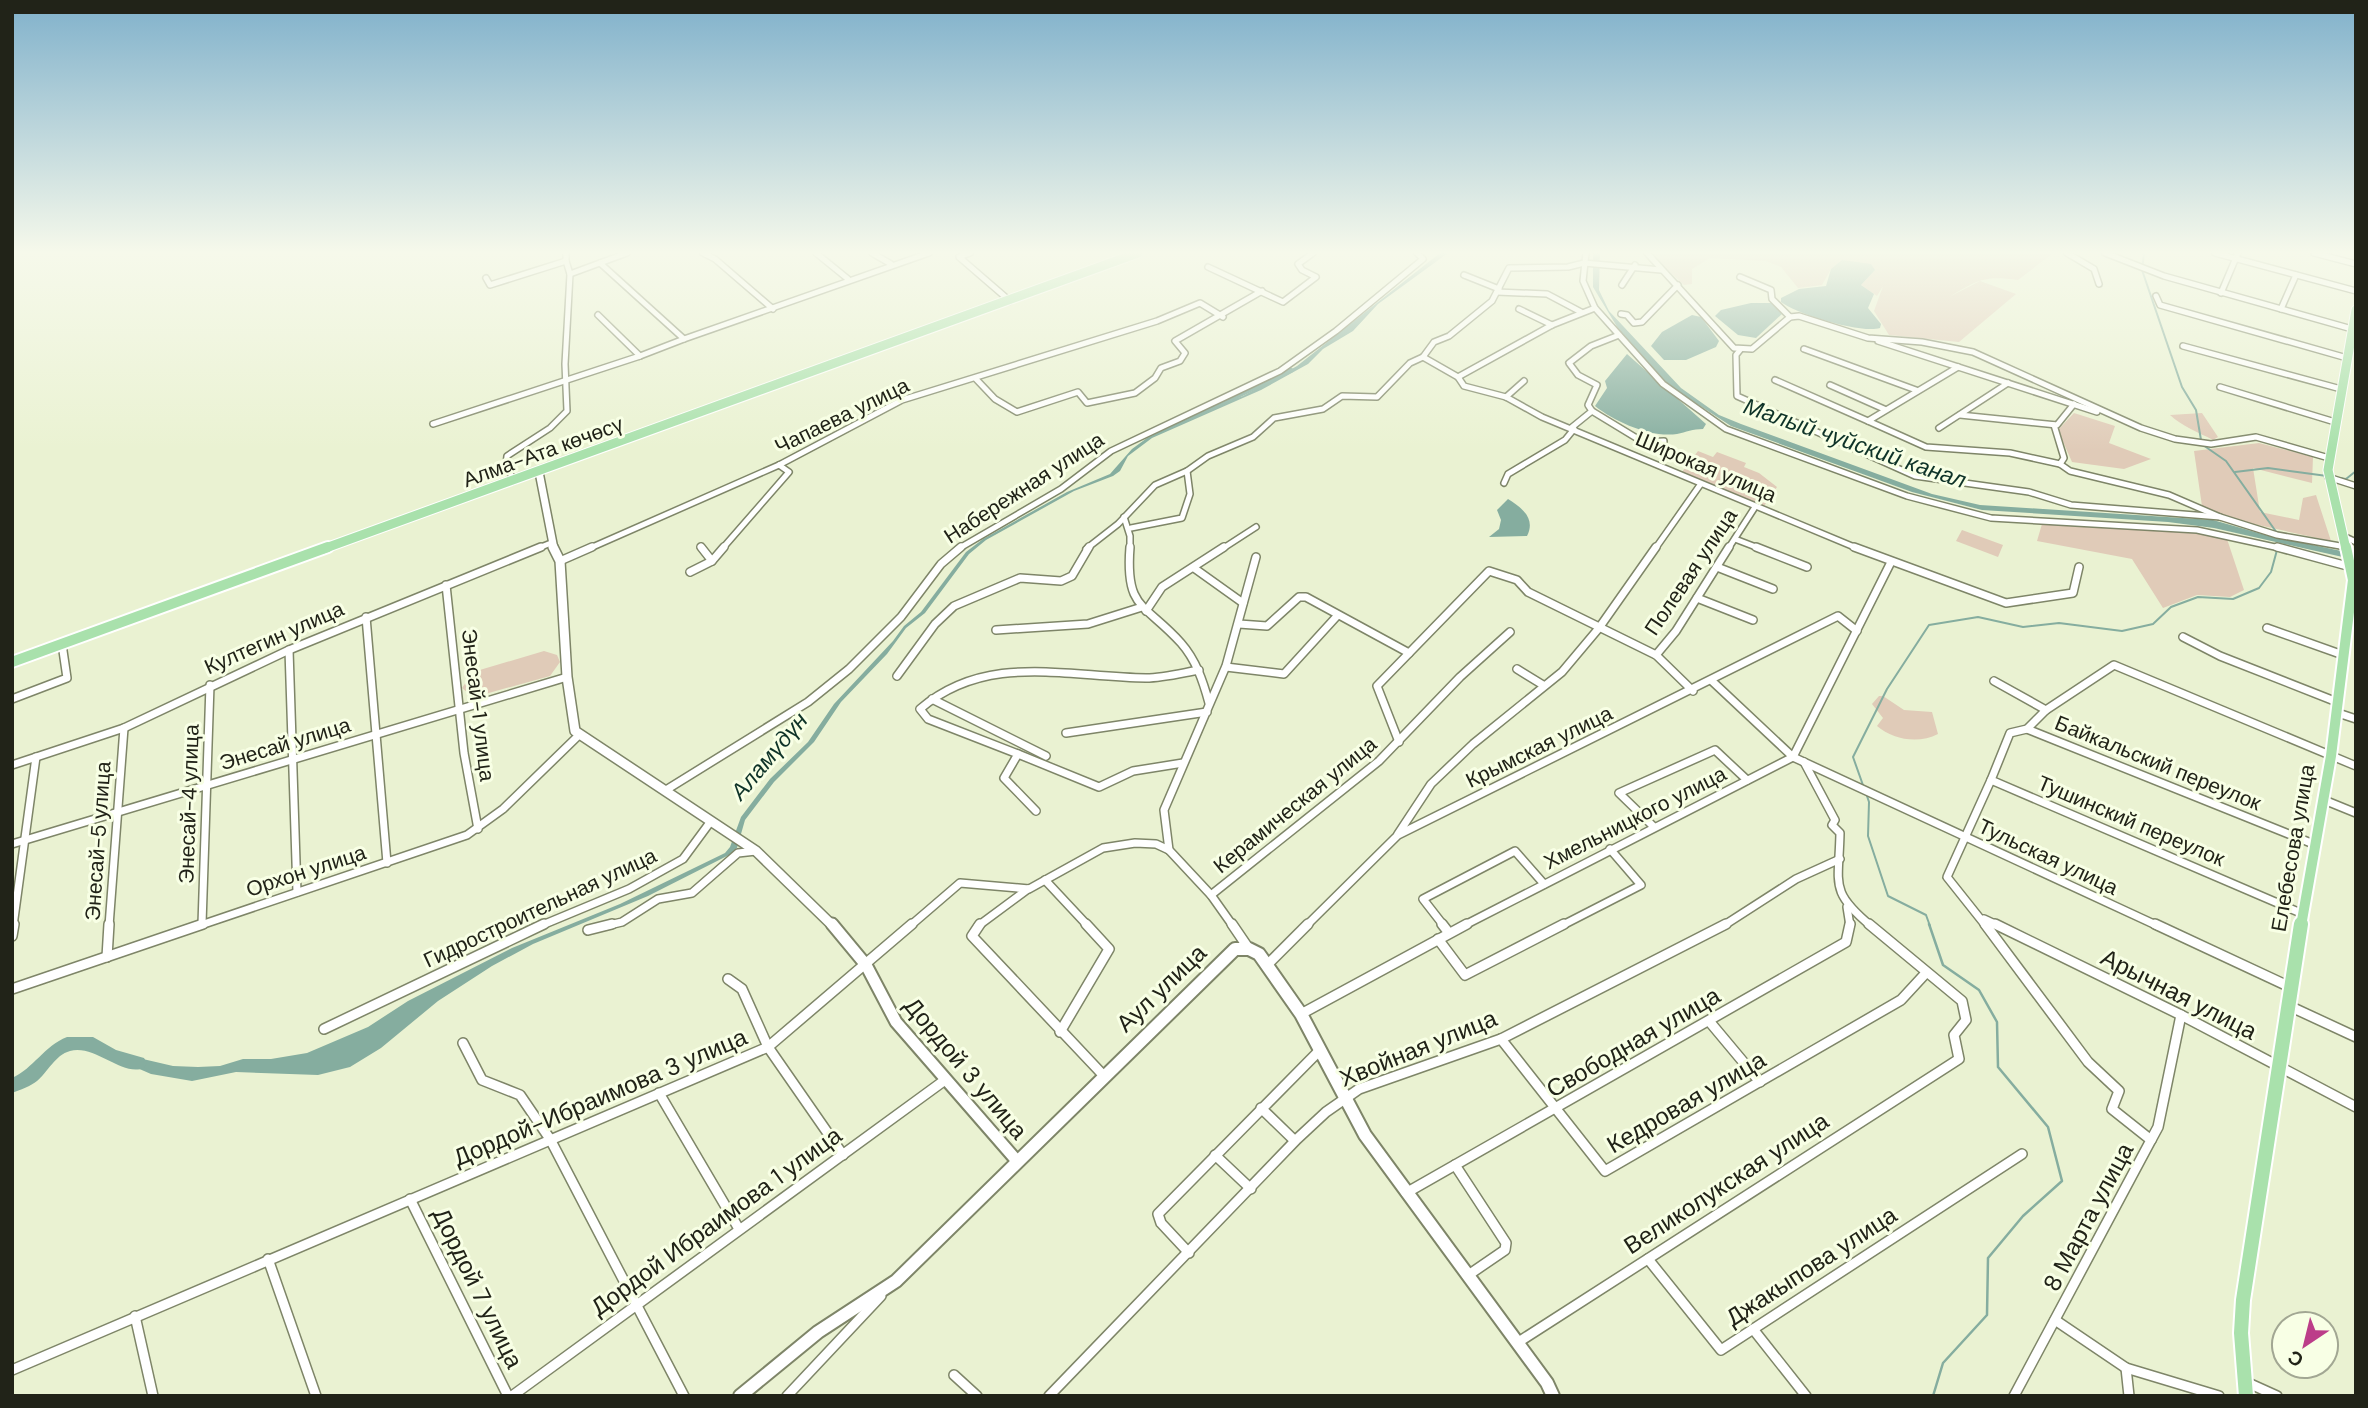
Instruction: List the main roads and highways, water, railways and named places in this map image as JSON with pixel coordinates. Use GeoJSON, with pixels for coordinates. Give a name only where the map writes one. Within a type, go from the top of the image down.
{"type":"FeatureCollection","features":[{"type":"Feature","properties":{"kind":"main road","name":"Алма-Ата көчөсү"},"geometry":{"type":"LineString","coordinates":[[12,662],[961,319]]}},
{"type":"Feature","properties":{"kind":"main road","name":"Елебесова улица"},"geometry":{"type":"LineString","coordinates":[[2246,1396],[2243,1300],[2277,1065],[2331,756],[2353,580],[2328,477],[2335,422],[2353,331]]}},
{"type":"Feature","properties":{"kind":"main road","name":"Аул улица"},"geometry":{"type":"LineString","coordinates":[[740,1396],[818,1332],[896,1281],[1231,951],[1249,948],[1267,965],[1301,1014],[1365,1135],[1553,1396]]}},
{"type":"Feature","properties":{"kind":"water"},"geometry":{"type":"Polygon","coordinates":[[[1357,319],[1364,319],[1353,331],[1323,349],[1308,364],[1261,390],[1152,438],[1128,456],[1120,471],[1113,476],[1074,491],[986,540],[969,554],[925,613],[906,628],[887,654],[841,702],[814,742],[774,782],[745,820],[737,848],[729,855],[648,896],[533,944],[492,966],[438,1001],[381,1048],[350,1067],[318,1075],[236,1072],[192,1081],[151,1074],[121,1061],[130,1056],[173,1066],[198,1067],[220,1066],[243,1059],[271,1059],[307,1053],[368,1027],[408,1001],[512,948],[620,904],[725,853],[730,847],[741,817],[770,779],[808,742],[834,704],[904,626],[921,612],[966,552],[983,539],[1067,492],[1110,474],[1132,449],[1147,438],[1211,407],[1243,396],[1297,366],[1357,319]]]}},
{"type":"Feature","properties":{"kind":"water"},"geometry":{"type":"Polygon","coordinates":[[[1612,319],[1616,319],[1681,388],[1719,415],[1932,494],[1980,505],[2213,520],[2269,536],[2356,554],[2356,560],[2214,528],[2168,522],[1982,510],[1912,492],[1731,426],[1671,387],[1622,335],[1612,319]]]}},
{"type":"Feature","properties":{"kind":"water"},"geometry":{"type":"Polygon","coordinates":[[[1685,319],[1702,319],[1719,341],[1716,347],[1686,360],[1664,360],[1651,346],[1662,332],[1685,319]]]}},
{"type":"Feature","properties":{"kind":"water"},"geometry":{"type":"Polygon","coordinates":[[[1718,319],[1777,319],[1756,338],[1738,335],[1718,319]]]}},
{"type":"Feature","properties":{"kind":"water"},"geometry":{"type":"Polygon","coordinates":[[[1820,319],[1877,319],[1881,324],[1880,328],[1871,329],[1820,319]]]}},
{"type":"Feature","properties":{"kind":"water"},"geometry":{"type":"Polygon","coordinates":[[[1627,354],[1706,424],[1703,429],[1677,434],[1656,434],[1623,423],[1595,406],[1607,388],[1605,381],[1627,354]]]}},
{"type":"Feature","properties":{"kind":"water"},"geometry":{"type":"Polygon","coordinates":[[[1508,499],[1523,510],[1529,519],[1527,536],[1489,537],[1499,529],[1501,520],[1497,510],[1508,499]]]}},
{"type":"Feature","properties":{"kind":"waterway"},"geometry":{"type":"LineString","coordinates":[[2159,319],[2182,387],[2196,410],[2201,440]]}},
{"type":"Feature","properties":{"kind":"waterway","name":"Аламүдүн"},"geometry":{"type":"LineString","coordinates":[[1206,410],[1290,370]]}},
{"type":"Feature","properties":{"kind":"waterway"},"geometry":{"type":"LineString","coordinates":[[2203,445],[2226,461],[2277,533]]}},
{"type":"Feature","properties":{"kind":"waterway"},"geometry":{"type":"LineString","coordinates":[[2235,472],[2268,468],[2327,476]]}},
{"type":"Feature","properties":{"kind":"waterway"},"geometry":{"type":"LineString","coordinates":[[2339,478],[2346,479],[2356,471]]}},
{"type":"Feature","properties":{"kind":"waterway"},"geometry":{"type":"LineString","coordinates":[[1864,788],[1853,757],[1887,689],[1929,625],[1978,617],[2023,627],[2059,623],[2122,631],[2153,624],[2171,607],[2198,597],[2233,599],[2259,588],[2271,572],[2277,550]]}},
{"type":"Feature","properties":{"kind":"waterway"},"geometry":{"type":"LineString","coordinates":[[1866,793],[1869,802],[1868,836],[1888,896],[1926,915],[1930,926]]}},
{"type":"Feature","properties":{"kind":"waterway"},"geometry":{"type":"LineString","coordinates":[[1929,924],[1943,965],[1979,990],[1997,1022],[1998,1067],[2048,1127],[2062,1181],[2023,1216],[1988,1258],[1987,1315],[1943,1363],[1933,1396]]}},
{"type":"Feature","properties":{"kind":"waterway","name":"Аламүдүн"},"geometry":{"type":"LineString","coordinates":[[12,1086],[31,1077],[47,1058],[67,1044],[93,1044],[113,1056],[139,1063]]}},
{"type":"Feature","properties":{"kind":"water label","name":"Малый чуйский канал"},"geometry":{"type":"Point","coordinates":[1855,443]}}]}
